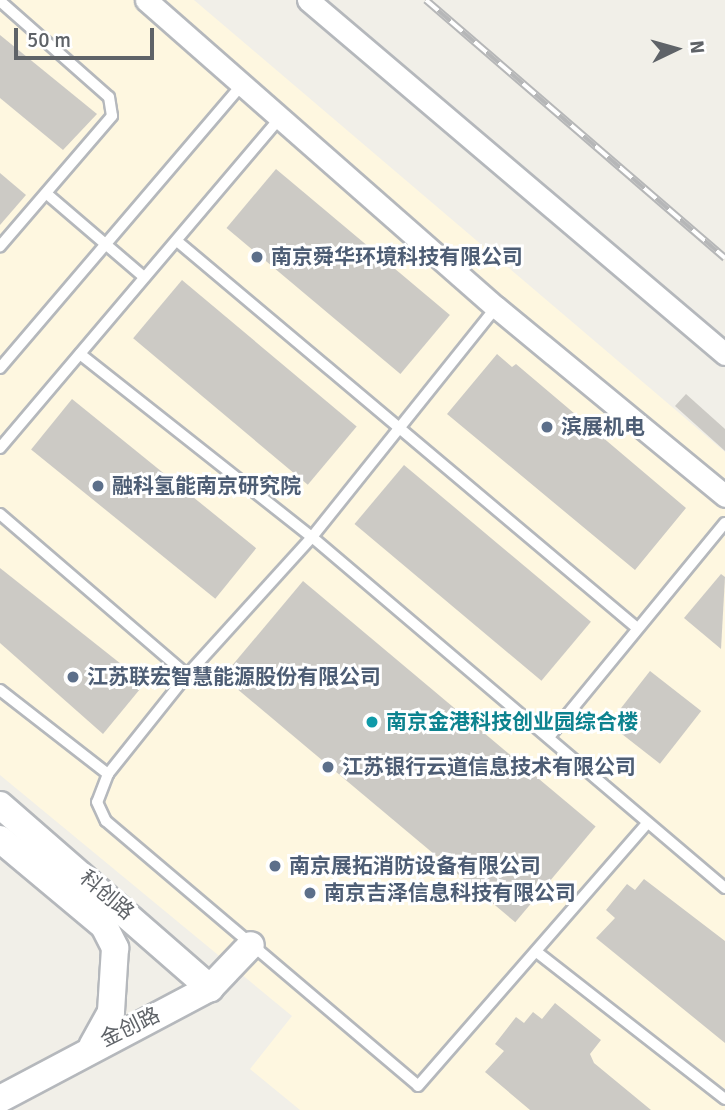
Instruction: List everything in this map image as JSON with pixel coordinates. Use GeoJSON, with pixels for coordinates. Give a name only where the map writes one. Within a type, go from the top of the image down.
{"type":"FeatureCollection","features":[{"type":"Feature","properties":{"kind":"street"},"geometry":{"type":"LineString","coordinates":[[146,0],[496,307],[725,496]]}},
{"type":"Feature","properties":{"kind":"street"},"geometry":{"type":"LineString","coordinates":[[308,0],[725,355]]}},
{"type":"Feature","properties":{"kind":"street","name":"科创路"},"geometry":{"type":"LineString","coordinates":[[0,804],[210,988]]}},
{"type":"Feature","properties":{"kind":"street","name":"科创路"},"geometry":{"type":"LineString","coordinates":[[0,839],[104,926],[115,948],[111,1012],[93,1045]]}},
{"type":"Feature","properties":{"kind":"street","name":"金创路"},"geometry":{"type":"LineString","coordinates":[[0,1098],[93,1045],[210,988],[251,945]]}},
{"type":"Feature","properties":{"kind":"lane"},"geometry":{"type":"LineString","coordinates":[[0,1],[109,97],[112,116],[0,247]]}},
{"type":"Feature","properties":{"kind":"lane"},"geometry":{"type":"LineString","coordinates":[[0,368],[243,83]]}},
{"type":"Feature","properties":{"kind":"lane"},"geometry":{"type":"LineString","coordinates":[[0,448],[281,117]]}},
{"type":"Feature","properties":{"kind":"lane"},"geometry":{"type":"LineString","coordinates":[[47,194],[144,277]]}},
{"type":"Feature","properties":{"kind":"lane"},"geometry":{"type":"LineString","coordinates":[[177,241],[637,628]]}},
{"type":"Feature","properties":{"kind":"lane"},"geometry":{"type":"LineString","coordinates":[[496,307],[312,537],[187,675],[108,774],[97,802],[106,821],[418,1086],[538,953],[645,826]]}},
{"type":"Feature","properties":{"kind":"lane"},"geometry":{"type":"LineString","coordinates":[[80,354],[312,537],[550,737],[645,826],[725,888]]}},
{"type":"Feature","properties":{"kind":"lane"},"geometry":{"type":"LineString","coordinates":[[0,514],[187,675]]}},
{"type":"Feature","properties":{"kind":"lane"},"geometry":{"type":"LineString","coordinates":[[550,737],[725,523]]}},
{"type":"Feature","properties":{"kind":"lane"},"geometry":{"type":"LineString","coordinates":[[0,690],[108,774]]}},
{"type":"Feature","properties":{"kind":"lane"},"geometry":{"type":"LineString","coordinates":[[538,953],[725,1099]]}},
{"type":"Feature","properties":{"kind":"shaded area"},"geometry":{"type":"Polygon","coordinates":[[[0,0],[194,0],[725,452],[725,1110],[300,1110],[250,1069],[292,1016],[0,775],[0,0]]]}},
{"type":"Feature","properties":{"kind":"building"},"geometry":{"type":"Polygon","coordinates":[[[0,35],[97,114],[63,150],[0,98],[0,35]]]}},
{"type":"Feature","properties":{"kind":"building"},"geometry":{"type":"Polygon","coordinates":[[[276,169],[450,315],[400,374],[227,228],[276,169]]]}},
{"type":"Feature","properties":{"kind":"building"},"geometry":{"type":"Polygon","coordinates":[[[0,173],[26,195],[0,225],[0,173]]]}},
{"type":"Feature","properties":{"kind":"building"},"geometry":{"type":"Polygon","coordinates":[[[182,280],[357,427],[308,485],[133,338],[182,280]]]}},
{"type":"Feature","properties":{"kind":"building"},"geometry":{"type":"Polygon","coordinates":[[[497,354],[512,367],[516,364],[686,508],[635,570],[447,414],[497,354]]]}},
{"type":"Feature","properties":{"kind":"building"},"geometry":{"type":"Polygon","coordinates":[[[686,394],[725,429],[725,451],[675,406],[686,394]]]}},
{"type":"Feature","properties":{"kind":"building"},"geometry":{"type":"Polygon","coordinates":[[[72,399],[256,548],[215,599],[31,450],[72,399]]]}},
{"type":"Feature","properties":{"kind":"building"},"geometry":{"type":"Polygon","coordinates":[[[404,465],[591,622],[541,681],[355,524],[404,465]]]}},
{"type":"Feature","properties":{"kind":"building"},"geometry":{"type":"Polygon","coordinates":[[[0,568],[145,683],[103,734],[0,643],[0,568]]]}},
{"type":"Feature","properties":{"kind":"building"},"geometry":{"type":"Polygon","coordinates":[[[721,574],[725,577],[721,649],[684,618],[721,574]]]}},
{"type":"Feature","properties":{"kind":"building","name":"南京金港科技创业园综合楼"},"geometry":{"type":"Polygon","coordinates":[[[303,581],[596,827],[515,922],[223,677],[303,581]]]}},
{"type":"Feature","properties":{"kind":"building"},"geometry":{"type":"Polygon","coordinates":[[[650,671],[701,711],[660,764],[609,724],[650,671]]]}},
{"type":"Feature","properties":{"kind":"building"},"geometry":{"type":"Polygon","coordinates":[[[644,879],[725,941],[725,1043],[596,938],[615,918],[606,910],[627,884],[635,890],[644,879]]]}},
{"type":"Feature","properties":{"kind":"building"},"geometry":{"type":"Polygon","coordinates":[[[555,1003],[601,1040],[590,1054],[594,1063],[651,1110],[530,1110],[485,1072],[504,1051],[495,1044],[516,1017],[524,1023],[533,1012],[542,1019],[555,1003]]]}},
{"type":"Feature","properties":{"kind":"railway"},"geometry":{"type":"LineString","coordinates":[[426,0],[725,258]]}},
{"type":"Feature","properties":{"kind":"place","name":"南京舜华环境科技有限公司"},"geometry":{"type":"Point","coordinates":[257,257]}},
{"type":"Feature","properties":{"kind":"place","name":"滨展机电"},"geometry":{"type":"Point","coordinates":[547,427]}},
{"type":"Feature","properties":{"kind":"place","name":"融科氢能南京研究院"},"geometry":{"type":"Point","coordinates":[98,486]}},
{"type":"Feature","properties":{"kind":"place","name":"江苏联宏智慧能源股份有限公司"},"geometry":{"type":"Point","coordinates":[73,677]}},
{"type":"Feature","properties":{"kind":"place","name":"南京金港科技创业园综合楼"},"geometry":{"type":"Point","coordinates":[372,722]}},
{"type":"Feature","properties":{"kind":"place","name":"江苏银行云道信息技术有限公司"},"geometry":{"type":"Point","coordinates":[328,767]}},
{"type":"Feature","properties":{"kind":"place","name":"南京展拓消防设备有限公司"},"geometry":{"type":"Point","coordinates":[275,866]}},
{"type":"Feature","properties":{"kind":"place","name":"南京吉泽信息科技有限公司"},"geometry":{"type":"Point","coordinates":[310,893]}}]}
